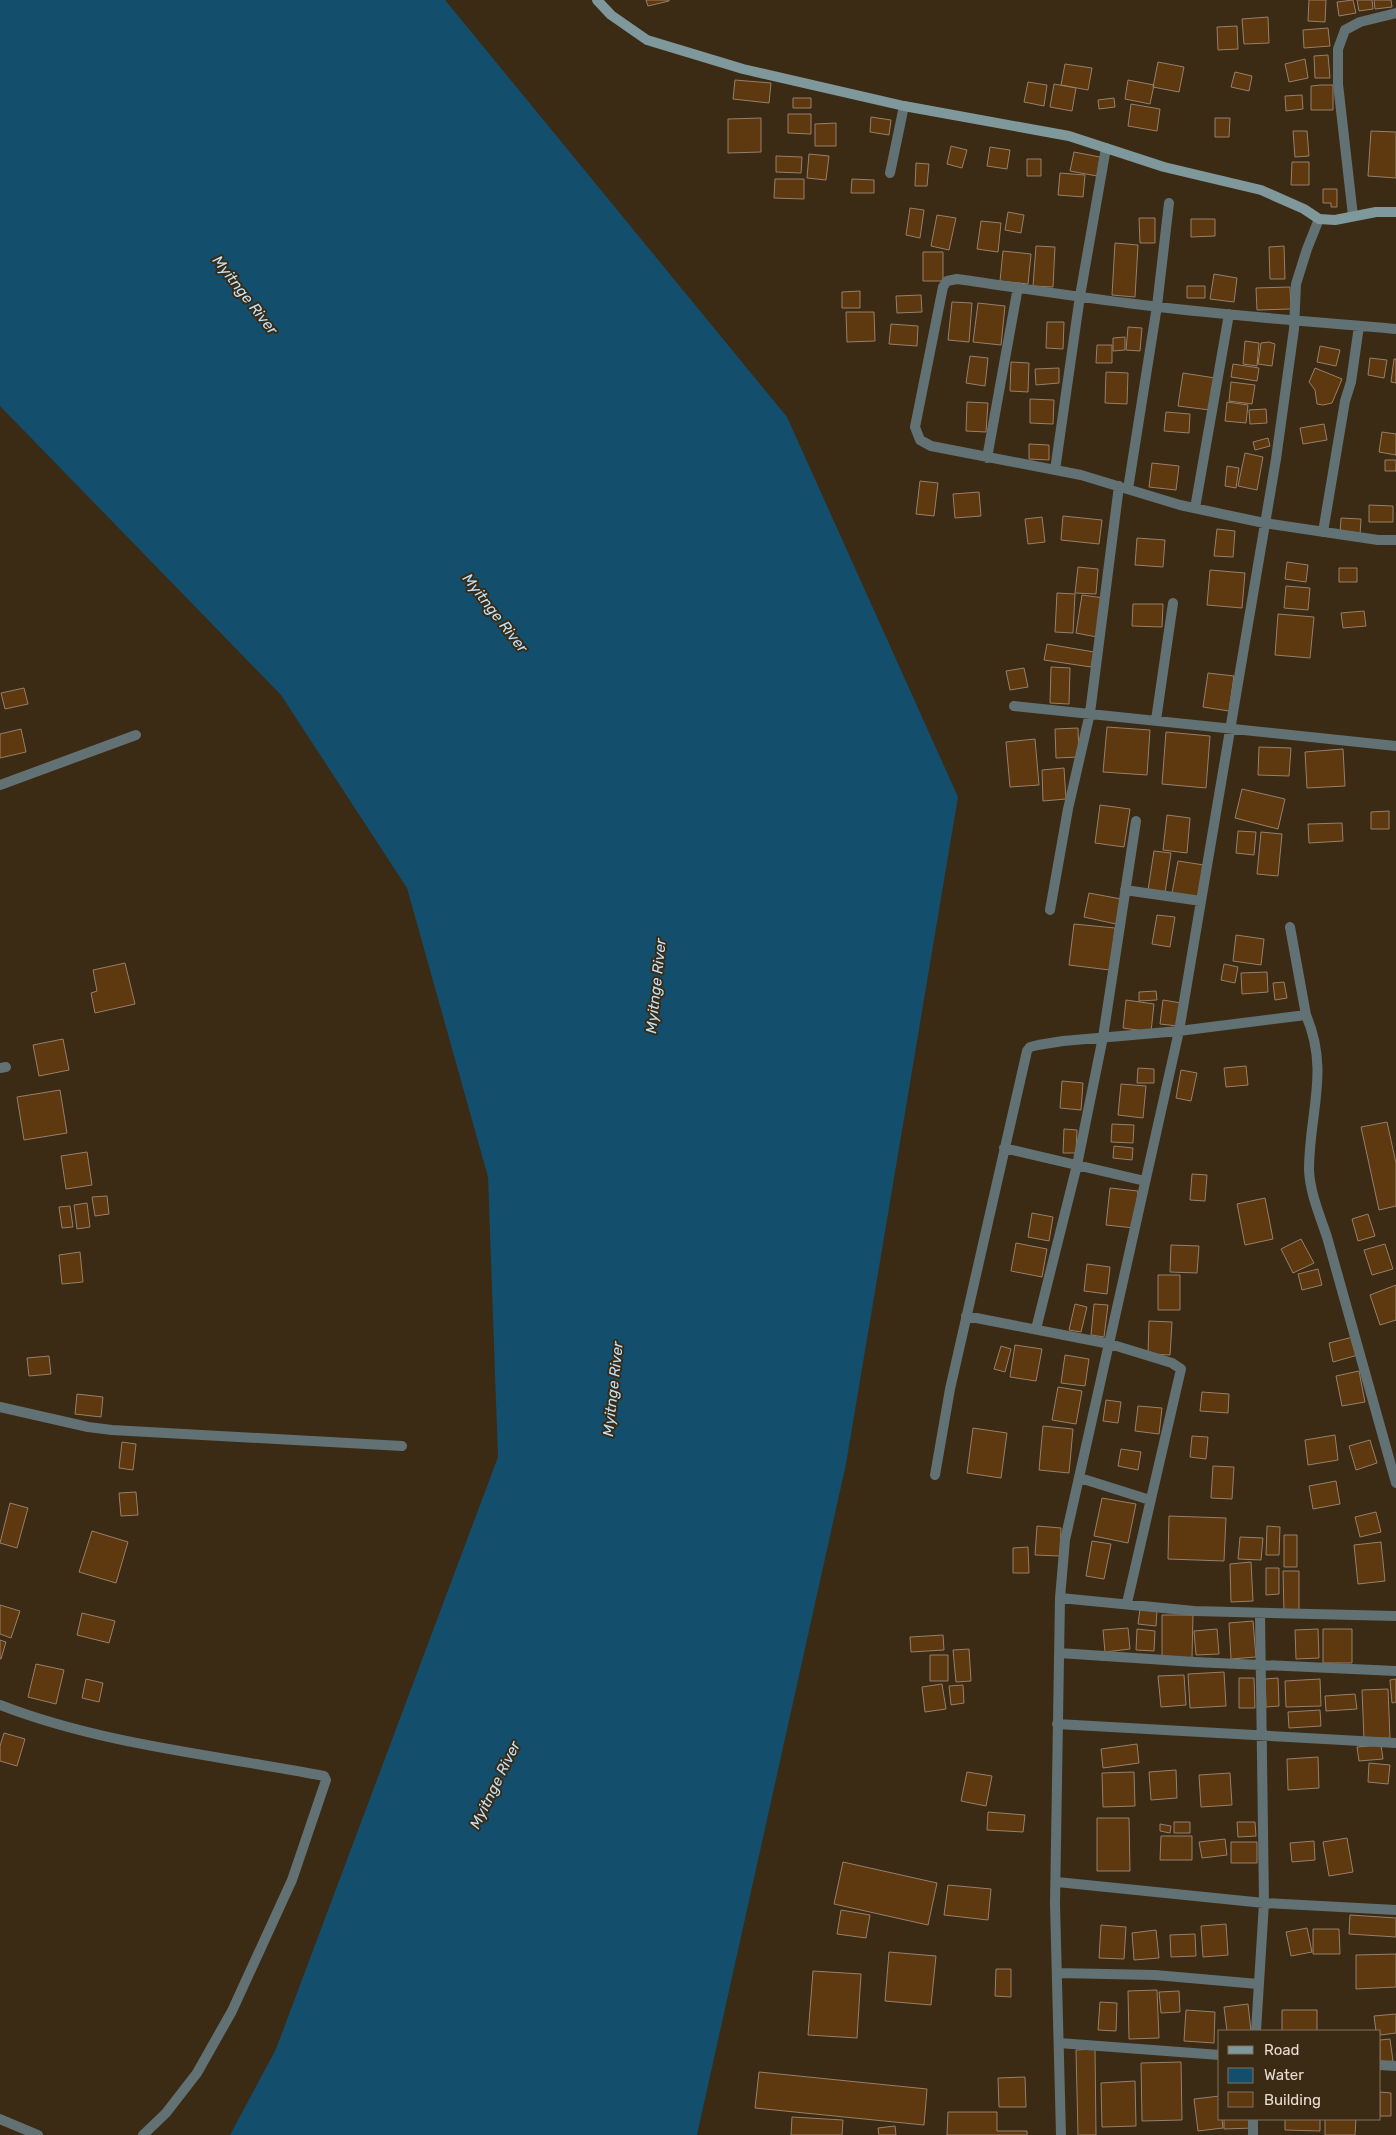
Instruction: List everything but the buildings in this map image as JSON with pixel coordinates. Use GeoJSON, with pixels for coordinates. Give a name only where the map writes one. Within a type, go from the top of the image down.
{"type":"FeatureCollection","features":[{"type":"Feature","properties":{"kind":"street"},"geometry":{"type":"LineString","coordinates":[[597,0],[611,14],[648,40],[753,72],[904,106],[1070,136],[1164,167],[1261,190],[1304,209],[1319,219],[1335,220],[1376,212],[1396,212]]}},
{"type":"Feature","properties":{"kind":"street"},"geometry":{"type":"LineString","coordinates":[[1353,216],[1338,84],[1338,49],[1345,30],[1360,22],[1396,13]]}},
{"type":"Feature","properties":{"kind":"street"},"geometry":{"type":"LineString","coordinates":[[890,173],[904,106]]}},
{"type":"Feature","properties":{"kind":"street"},"geometry":{"type":"LineString","coordinates":[[1055,470],[1080,296],[1106,148]]}},
{"type":"Feature","properties":{"kind":"street"},"geometry":{"type":"LineString","coordinates":[[1050,910],[1068,809],[1090,713],[1124,488],[1157,306],[1169,203]]}},
{"type":"Feature","properties":{"kind":"street"},"geometry":{"type":"LineString","coordinates":[[1061,2135],[1055,1904],[1060,1598],[1066,1540],[1179,1032],[1276,459],[1295,320],[1296,284],[1319,219]]}},
{"type":"Feature","properties":{"kind":"street"},"geometry":{"type":"LineString","coordinates":[[1396,329],[1157,306],[957,279],[948,281],[943,286],[915,427],[920,440],[932,446],[1081,475],[1195,508],[1264,523],[1396,540]]}},
{"type":"Feature","properties":{"kind":"street"},"geometry":{"type":"LineString","coordinates":[[987,458],[1018,287]]}},
{"type":"Feature","properties":{"kind":"street"},"geometry":{"type":"LineString","coordinates":[[1195,508],[1229,314]]}},
{"type":"Feature","properties":{"kind":"street"},"geometry":{"type":"LineString","coordinates":[[1323,532],[1345,401],[1351,382],[1359,326]]}},
{"type":"Feature","properties":{"kind":"street"},"geometry":{"type":"LineString","coordinates":[[1156,720],[1173,603]]}},
{"type":"Feature","properties":{"kind":"street"},"geometry":{"type":"LineString","coordinates":[[1014,706],[1396,746]]}},
{"type":"Feature","properties":{"kind":"street"},"geometry":{"type":"LineString","coordinates":[[0,785],[136,735]]}},
{"type":"Feature","properties":{"kind":"street"},"geometry":{"type":"LineString","coordinates":[[1036,1330],[1077,1165],[1103,1037],[1136,821]]}},
{"type":"Feature","properties":{"kind":"street"},"geometry":{"type":"LineString","coordinates":[[1126,890],[1201,900]]}},
{"type":"Feature","properties":{"kind":"street"},"geometry":{"type":"LineString","coordinates":[[1290,927],[1306,1014],[1314,1033],[1317,1049],[1318,1093],[1310,1145],[1309,1172],[1313,1198],[1327,1237],[1396,1483]]}},
{"type":"Feature","properties":{"kind":"street"},"geometry":{"type":"LineString","coordinates":[[935,1475],[950,1390],[966,1316],[1025,1055],[1030,1047],[1062,1041],[1179,1032],[1306,1014]]}},
{"type":"Feature","properties":{"kind":"street"},"geometry":{"type":"LineString","coordinates":[[1004,1148],[1145,1181]]}},
{"type":"Feature","properties":{"kind":"street"},"geometry":{"type":"LineString","coordinates":[[966,1316],[1110,1344],[1172,1364],[1181,1369],[1127,1603]]}},
{"type":"Feature","properties":{"kind":"street"},"geometry":{"type":"LineString","coordinates":[[0,1407],[88,1427],[112,1430],[402,1446]]}},
{"type":"Feature","properties":{"kind":"street"},"geometry":{"type":"LineString","coordinates":[[1080,1478],[1150,1500]]}},
{"type":"Feature","properties":{"kind":"street"},"geometry":{"type":"LineString","coordinates":[[1060,1598],[1194,1611],[1396,1616]]}},
{"type":"Feature","properties":{"kind":"street"},"geometry":{"type":"LineString","coordinates":[[1256,2030],[1264,1903],[1260,1613]]}},
{"type":"Feature","properties":{"kind":"street"},"geometry":{"type":"LineString","coordinates":[[1059,1653],[1194,1662],[1396,1671]]}},
{"type":"Feature","properties":{"kind":"street"},"geometry":{"type":"LineString","coordinates":[[0,1705],[32,1718],[94,1734],[224,1760],[324,1776],[326,1780],[292,1880],[232,2011],[198,2073],[170,2108],[143,2135]]}},
{"type":"Feature","properties":{"kind":"street"},"geometry":{"type":"LineString","coordinates":[[1058,1724],[1396,1743]]}},
{"type":"Feature","properties":{"kind":"street"},"geometry":{"type":"LineString","coordinates":[[1056,1882],[1264,1903],[1396,1910]]}},
{"type":"Feature","properties":{"kind":"street"},"geometry":{"type":"LineString","coordinates":[[1057,1972],[1155,1975],[1258,1984]]}},
{"type":"Feature","properties":{"kind":"street"},"geometry":{"type":"LineString","coordinates":[[1059,2043],[1218,2055]]}},
{"type":"Feature","properties":{"kind":"street"},"geometry":{"type":"LineString","coordinates":[[1381,2065],[1396,2066]]}},
{"type":"Feature","properties":{"kind":"street"},"geometry":{"type":"LineString","coordinates":[[0,2119],[38,2135]]}},
{"type":"Feature","properties":{"kind":"street"},"geometry":{"type":"LineString","coordinates":[[1253,2120],[1253,2135]]}},
{"type":"Feature","properties":{"kind":"water","name":"Myitnge River"},"geometry":{"type":"Polygon","coordinates":[[[0,0],[445,0],[787,417],[958,797],[846,1464],[697,2135],[230,2135],[276,2049],[498,1457],[488,1177],[407,888],[281,695],[0,406],[0,0]]]}}]}
